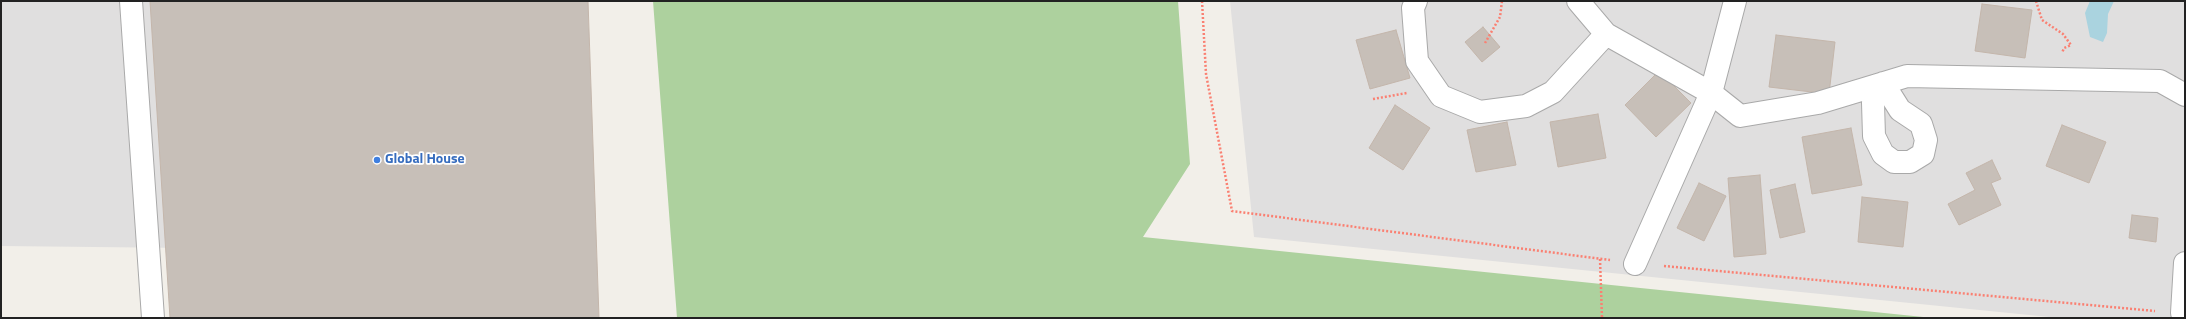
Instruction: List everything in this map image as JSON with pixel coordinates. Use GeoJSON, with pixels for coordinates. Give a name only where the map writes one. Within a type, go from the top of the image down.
{"type":"FeatureCollection","features":[{"type":"Feature","properties":{"kind":"street"},"geometry":{"type":"LineString","coordinates":[[131,1],[153,318]]}},
{"type":"Feature","properties":{"kind":"street"},"geometry":{"type":"LineString","coordinates":[[1416,1],[1413,8],[1417,61],[1441,96],[1480,112],[1526,106],[1553,92],[1606,34]]}},
{"type":"Feature","properties":{"kind":"street"},"geometry":{"type":"LineString","coordinates":[[1578,1],[1606,34],[1710,93],[1740,116],[1818,103],[1907,76],[2160,81],[2185,95]]}},
{"type":"Feature","properties":{"kind":"street"},"geometry":{"type":"LineString","coordinates":[[1635,264],[1710,93],[1735,1]]}},
{"type":"Feature","properties":{"kind":"street"},"geometry":{"type":"LineString","coordinates":[[2182,313],[2185,263]]}},
{"type":"Feature","properties":{"kind":"path"},"geometry":{"type":"LineString","coordinates":[[1485,43],[1500,17],[1502,1]]}},
{"type":"Feature","properties":{"kind":"path"},"geometry":{"type":"LineString","coordinates":[[2036,1],[2042,20],[2063,34],[2071,45],[2064,48],[2057,79]]}},
{"type":"Feature","properties":{"kind":"path"},"geometry":{"type":"LineString","coordinates":[[1600,259],[1602,318]]}},
{"type":"Feature","properties":{"kind":"shaded area"},"geometry":{"type":"Polygon","coordinates":[[[1,1],[282,1],[280,249],[1,246],[1,1]]]}},
{"type":"Feature","properties":{"kind":"shaded area"},"geometry":{"type":"Polygon","coordinates":[[[1230,1],[2185,1],[2185,318],[2059,318],[1254,237],[1230,1]]]}},
{"type":"Feature","properties":{"kind":"green space"},"geometry":{"type":"Polygon","coordinates":[[[653,1],[1178,1],[1190,164],[1143,237],[1933,318],[677,318],[653,1]]]}},
{"type":"Feature","properties":{"kind":"water"},"geometry":{"type":"Polygon","coordinates":[[[2090,1],[2114,1],[2108,14],[2107,33],[2103,42],[2090,37],[2085,13],[2090,1]]]}},
{"type":"Feature","properties":{"kind":"building","name":"Global House"},"geometry":{"type":"Polygon","coordinates":[[[150,1],[588,1],[599,318],[170,318],[150,1]]]}},
{"type":"Feature","properties":{"kind":"building"},"geometry":{"type":"Polygon","coordinates":[[[1982,4],[2032,10],[2025,58],[1975,51],[1982,4]]]}},
{"type":"Feature","properties":{"kind":"building"},"geometry":{"type":"Polygon","coordinates":[[[1483,27],[1500,47],[1482,62],[1465,42],[1483,27]]]}},
{"type":"Feature","properties":{"kind":"building"},"geometry":{"type":"Polygon","coordinates":[[[1396,30],[1410,78],[1370,89],[1356,40],[1396,30]]]}},
{"type":"Feature","properties":{"kind":"building"},"geometry":{"type":"Polygon","coordinates":[[[1776,35],[1835,42],[1829,94],[1769,87],[1776,35]]]}},
{"type":"Feature","properties":{"kind":"building"},"geometry":{"type":"Polygon","coordinates":[[[1659,71],[1691,103],[1656,137],[1625,105],[1659,71]]]}},
{"type":"Feature","properties":{"kind":"building"},"geometry":{"type":"Polygon","coordinates":[[[1395,105],[1430,128],[1403,170],[1369,148],[1395,105]]]}},
{"type":"Feature","properties":{"kind":"building"},"geometry":{"type":"Polygon","coordinates":[[[1598,114],[1606,158],[1558,167],[1550,122],[1598,114]]]}},
{"type":"Feature","properties":{"kind":"building"},"geometry":{"type":"Polygon","coordinates":[[[1507,122],[1516,165],[1476,172],[1467,130],[1507,122]]]}},
{"type":"Feature","properties":{"kind":"building"},"geometry":{"type":"Polygon","coordinates":[[[2062,125],[2106,142],[2089,183],[2046,166],[2062,125]]]}},
{"type":"Feature","properties":{"kind":"building"},"geometry":{"type":"Polygon","coordinates":[[[1851,128],[1862,185],[1812,194],[1802,137],[1851,128]]]}},
{"type":"Feature","properties":{"kind":"building"},"geometry":{"type":"Polygon","coordinates":[[[1992,160],[2001,179],[1991,183],[2001,205],[1959,225],[1948,204],[1975,190],[1966,173],[1992,160]]]}},
{"type":"Feature","properties":{"kind":"building"},"geometry":{"type":"Polygon","coordinates":[[[1760,175],[1766,254],[1734,257],[1728,178],[1760,175]]]}},
{"type":"Feature","properties":{"kind":"building"},"geometry":{"type":"Polygon","coordinates":[[[1699,183],[1726,196],[1704,241],[1677,228],[1699,183]]]}},
{"type":"Feature","properties":{"kind":"building"},"geometry":{"type":"Polygon","coordinates":[[[1795,184],[1805,232],[1780,238],[1770,190],[1795,184]]]}},
{"type":"Feature","properties":{"kind":"building"},"geometry":{"type":"Polygon","coordinates":[[[1862,197],[1908,202],[1903,247],[1858,242],[1862,197]]]}},
{"type":"Feature","properties":{"kind":"building"},"geometry":{"type":"Polygon","coordinates":[[[2132,215],[2158,218],[2156,242],[2129,238],[2132,215]]]}},
{"type":"Feature","properties":{"kind":"place","name":"Global House"},"geometry":{"type":"Point","coordinates":[377,160]}}]}
